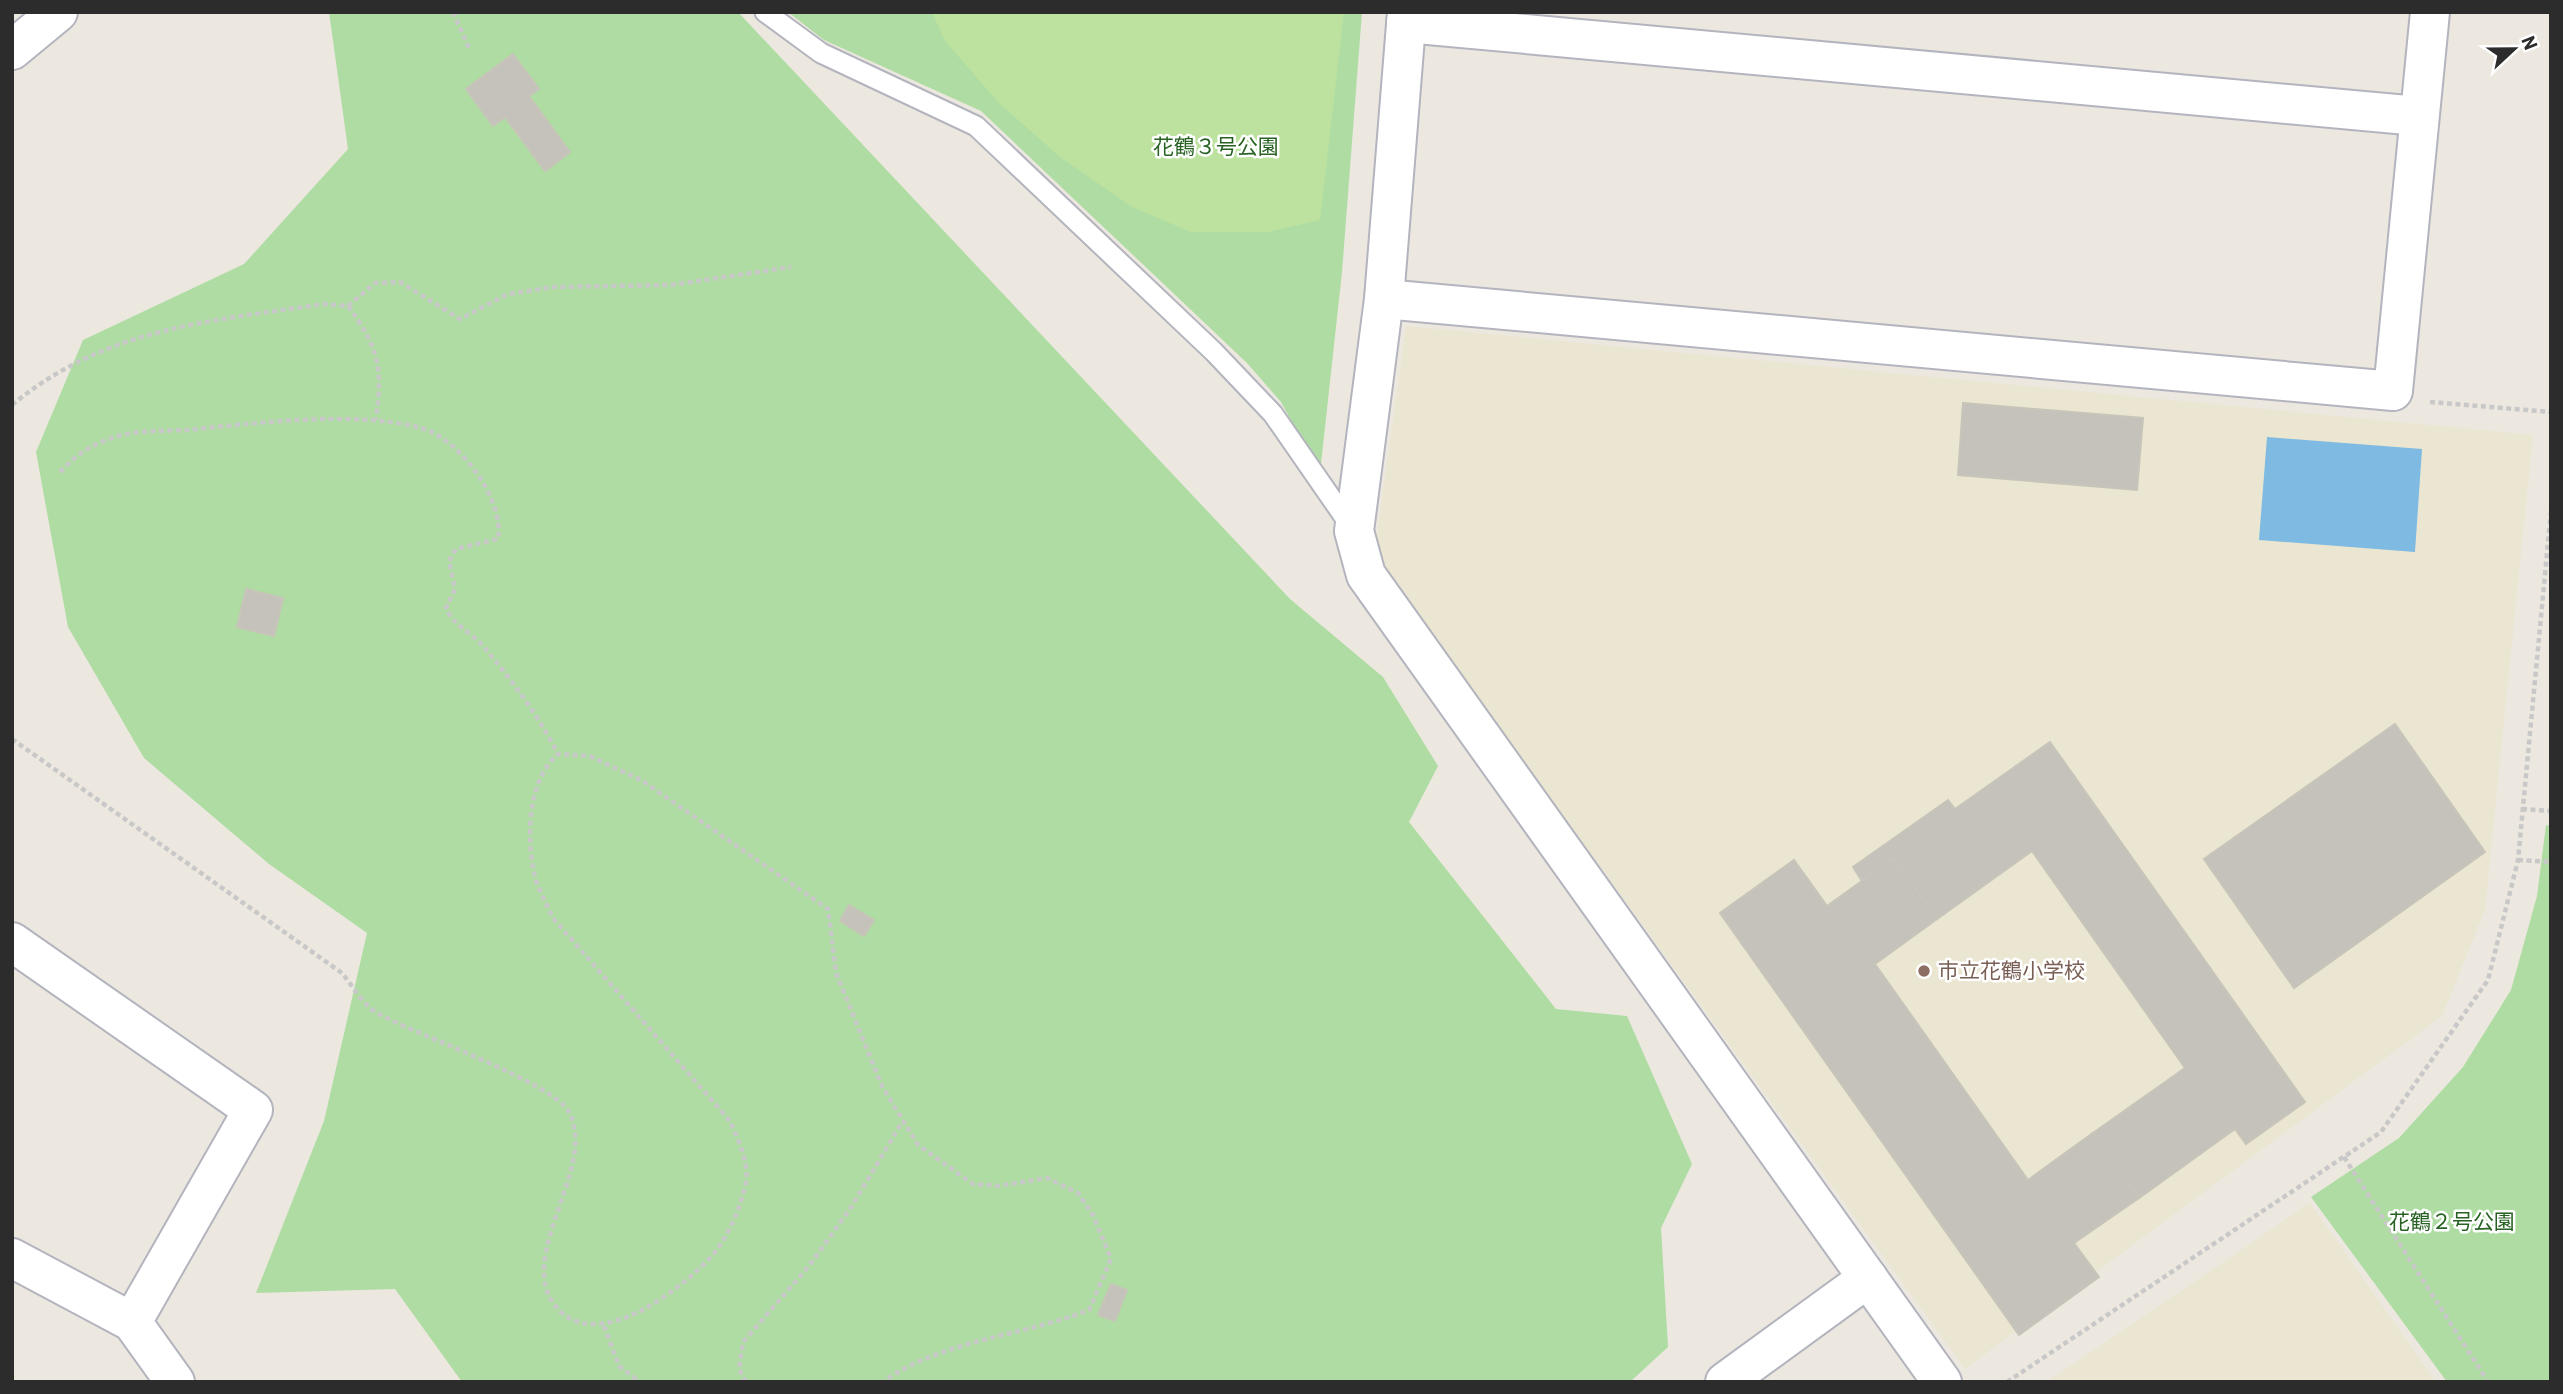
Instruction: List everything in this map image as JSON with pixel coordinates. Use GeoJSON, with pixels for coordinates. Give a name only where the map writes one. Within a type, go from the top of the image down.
{"type":"FeatureCollection","features":[{"type":"Feature","properties":{"kind":"street"},"geometry":{"type":"LineString","coordinates":[[12,50],[58,12]]}},
{"type":"Feature","properties":{"kind":"street"},"geometry":{"type":"LineString","coordinates":[[1384,299],[2393,391],[2430,12]]}},
{"type":"Feature","properties":{"kind":"street"},"geometry":{"type":"LineString","coordinates":[[1942,1382],[1366,575],[1354,531],[1384,299],[1406,18],[2418,116]]}},
{"type":"Feature","properties":{"kind":"street"},"geometry":{"type":"LineString","coordinates":[[12,942],[253,1110],[132,1322]]}},
{"type":"Feature","properties":{"kind":"street"},"geometry":{"type":"LineString","coordinates":[[12,1258],[132,1322],[174,1382]]}},
{"type":"Feature","properties":{"kind":"street"},"geometry":{"type":"LineString","coordinates":[[1725,1382],[1867,1278]]}},
{"type":"Feature","properties":{"kind":"lane"},"geometry":{"type":"LineString","coordinates":[[765,12],[821,53],[976,126],[1214,352],[1273,414],[1354,531]]}},
{"type":"Feature","properties":{"kind":"path"},"geometry":{"type":"LineString","coordinates":[[453,12],[469,48]]}},
{"type":"Feature","properties":{"kind":"path"},"geometry":{"type":"LineString","coordinates":[[12,405],[41,381],[113,345],[168,328],[324,304],[348,306],[375,283],[400,282],[460,319],[508,294],[554,287],[671,285],[791,267]]}},
{"type":"Feature","properties":{"kind":"path"},"geometry":{"type":"LineString","coordinates":[[348,306],[369,334],[381,378],[376,419]]}},
{"type":"Feature","properties":{"kind":"path"},"geometry":{"type":"LineString","coordinates":[[2393,391],[2419,401],[2551,412]]}},
{"type":"Feature","properties":{"kind":"path"},"geometry":{"type":"LineString","coordinates":[[60,472],[82,450],[121,435],[249,424],[376,419],[424,428],[450,442],[481,478],[501,524],[498,539],[456,549],[449,561],[455,589],[446,608],[450,618],[472,634],[541,719],[558,754]]}},
{"type":"Feature","properties":{"kind":"path"},"geometry":{"type":"LineString","coordinates":[[2007,1382],[2381,1132],[2488,980],[2518,860],[2551,511]]}},
{"type":"Feature","properties":{"kind":"path"},"geometry":{"type":"LineString","coordinates":[[12,739],[342,973],[374,1011],[540,1088],[567,1108],[575,1125],[577,1145],[545,1258],[545,1284],[559,1310],[583,1323],[604,1325],[660,1301],[711,1257],[733,1219],[746,1180],[744,1151],[730,1121],[552,917],[535,877],[531,838],[533,801],[543,766],[558,754],[589,756],[641,779],[828,909],[836,973],[882,1086],[918,1145],[973,1184],[999,1186],[1047,1178],[1078,1193],[1093,1215],[1111,1259],[1088,1310],[1051,1325],[906,1365],[883,1382]]}},
{"type":"Feature","properties":{"kind":"path"},"geometry":{"type":"LineString","coordinates":[[2522,809],[2551,811]]}},
{"type":"Feature","properties":{"kind":"path"},"geometry":{"type":"LineString","coordinates":[[2518,860],[2551,862]]}},
{"type":"Feature","properties":{"kind":"path"},"geometry":{"type":"LineString","coordinates":[[746,1382],[739,1369],[743,1342],[809,1266],[852,1206],[902,1122]]}},
{"type":"Feature","properties":{"kind":"path"},"geometry":{"type":"LineString","coordinates":[[2344,1157],[2488,1382]]}},
{"type":"Feature","properties":{"kind":"path"},"geometry":{"type":"LineString","coordinates":[[604,1325],[619,1366],[640,1382]]}},
{"type":"Feature","properties":{"kind":"shaded area"},"geometry":{"type":"Polygon","coordinates":[[[1406,326],[2533,435],[2485,910],[2442,1016],[1965,1369],[1374,555],[1406,326]]]}},
{"type":"Feature","properties":{"kind":"shaded area"},"geometry":{"type":"Polygon","coordinates":[[[2310,1203],[2436,1382],[2047,1382],[2310,1203]]]}},
{"type":"Feature","properties":{"kind":"green space"},"geometry":{"type":"Polygon","coordinates":[[[329,12],[738,12],[1290,599],[1383,677],[1438,766],[1409,822],[1556,1009],[1627,1016],[1692,1164],[1661,1228],[1668,1347],[1630,1382],[462,1382],[395,1289],[256,1293],[324,1121],[367,933],[269,864],[144,758],[68,627],[36,452],[83,340],[244,264],[348,149],[329,12]]]}},
{"type":"Feature","properties":{"kind":"green space","name":"花鶴３号公園"},"geometry":{"type":"Polygon","coordinates":[[[788,12],[1362,12],[1342,272],[1320,473],[1281,402],[1247,363],[981,111],[824,40],[788,12]]]}},
{"type":"Feature","properties":{"kind":"green space"},"geometry":{"type":"Polygon","coordinates":[[[932,12],[1344,12],[1320,220],[1268,232],[1191,232],[1132,207],[1060,157],[999,103],[945,41],[932,12]]]}},
{"type":"Feature","properties":{"kind":"green space","name":"花鶴２号公園"},"geometry":{"type":"Polygon","coordinates":[[[2546,825],[2551,826],[2551,1382],[2447,1382],[2311,1197],[2399,1138],[2463,1067],[2511,990],[2537,896],[2546,825]]]}},
{"type":"Feature","properties":{"kind":"water"},"geometry":{"type":"Polygon","coordinates":[[[2267,437],[2422,449],[2415,552],[2259,540],[2267,437]]]}},
{"type":"Feature","properties":{"kind":"building"},"geometry":{"type":"Polygon","coordinates":[[[513,54],[539,89],[529,96],[570,152],[545,171],[505,117],[493,126],[466,89],[513,54]]]}},
{"type":"Feature","properties":{"kind":"building"},"geometry":{"type":"Polygon","coordinates":[[[1963,403],[2143,418],[2137,490],[1958,475],[1963,403]]]}},
{"type":"Feature","properties":{"kind":"building"},"geometry":{"type":"Polygon","coordinates":[[[246,589],[283,598],[274,636],[237,627],[246,589]]]}},
{"type":"Feature","properties":{"kind":"building"},"geometry":{"type":"Polygon","coordinates":[[[2395,724],[2485,852],[2294,988],[2204,859],[2395,724]]]}},
{"type":"Feature","properties":{"kind":"building"},"geometry":{"type":"Polygon","coordinates":[[[2050,742],[2305,1102],[2246,1144],[2235,1129],[2139,1198],[2093,1133],[2185,1068],[2032,851],[1937,919],[1894,858],[1862,881],[1853,867],[1948,800],[1955,809],[2050,742]]]}},
{"type":"Feature","properties":{"kind":"building"},"geometry":{"type":"Polygon","coordinates":[[[1894,858],[1937,919],[1875,964],[2028,1180],[2093,1133],[2139,1198],[2074,1243],[2099,1277],[2019,1335],[1720,913],[1794,860],[1827,906],[1894,858]]]}},
{"type":"Feature","properties":{"kind":"building"},"geometry":{"type":"Polygon","coordinates":[[[849,905],[874,920],[864,936],[840,921],[849,905]]]}},
{"type":"Feature","properties":{"kind":"building"},"geometry":{"type":"Polygon","coordinates":[[[1111,1284],[1127,1290],[1115,1321],[1098,1315],[1111,1284]]]}},
{"type":"Feature","properties":{"kind":"place","name":"市立花鶴小学校"},"geometry":{"type":"Point","coordinates":[1924,971]}}]}
